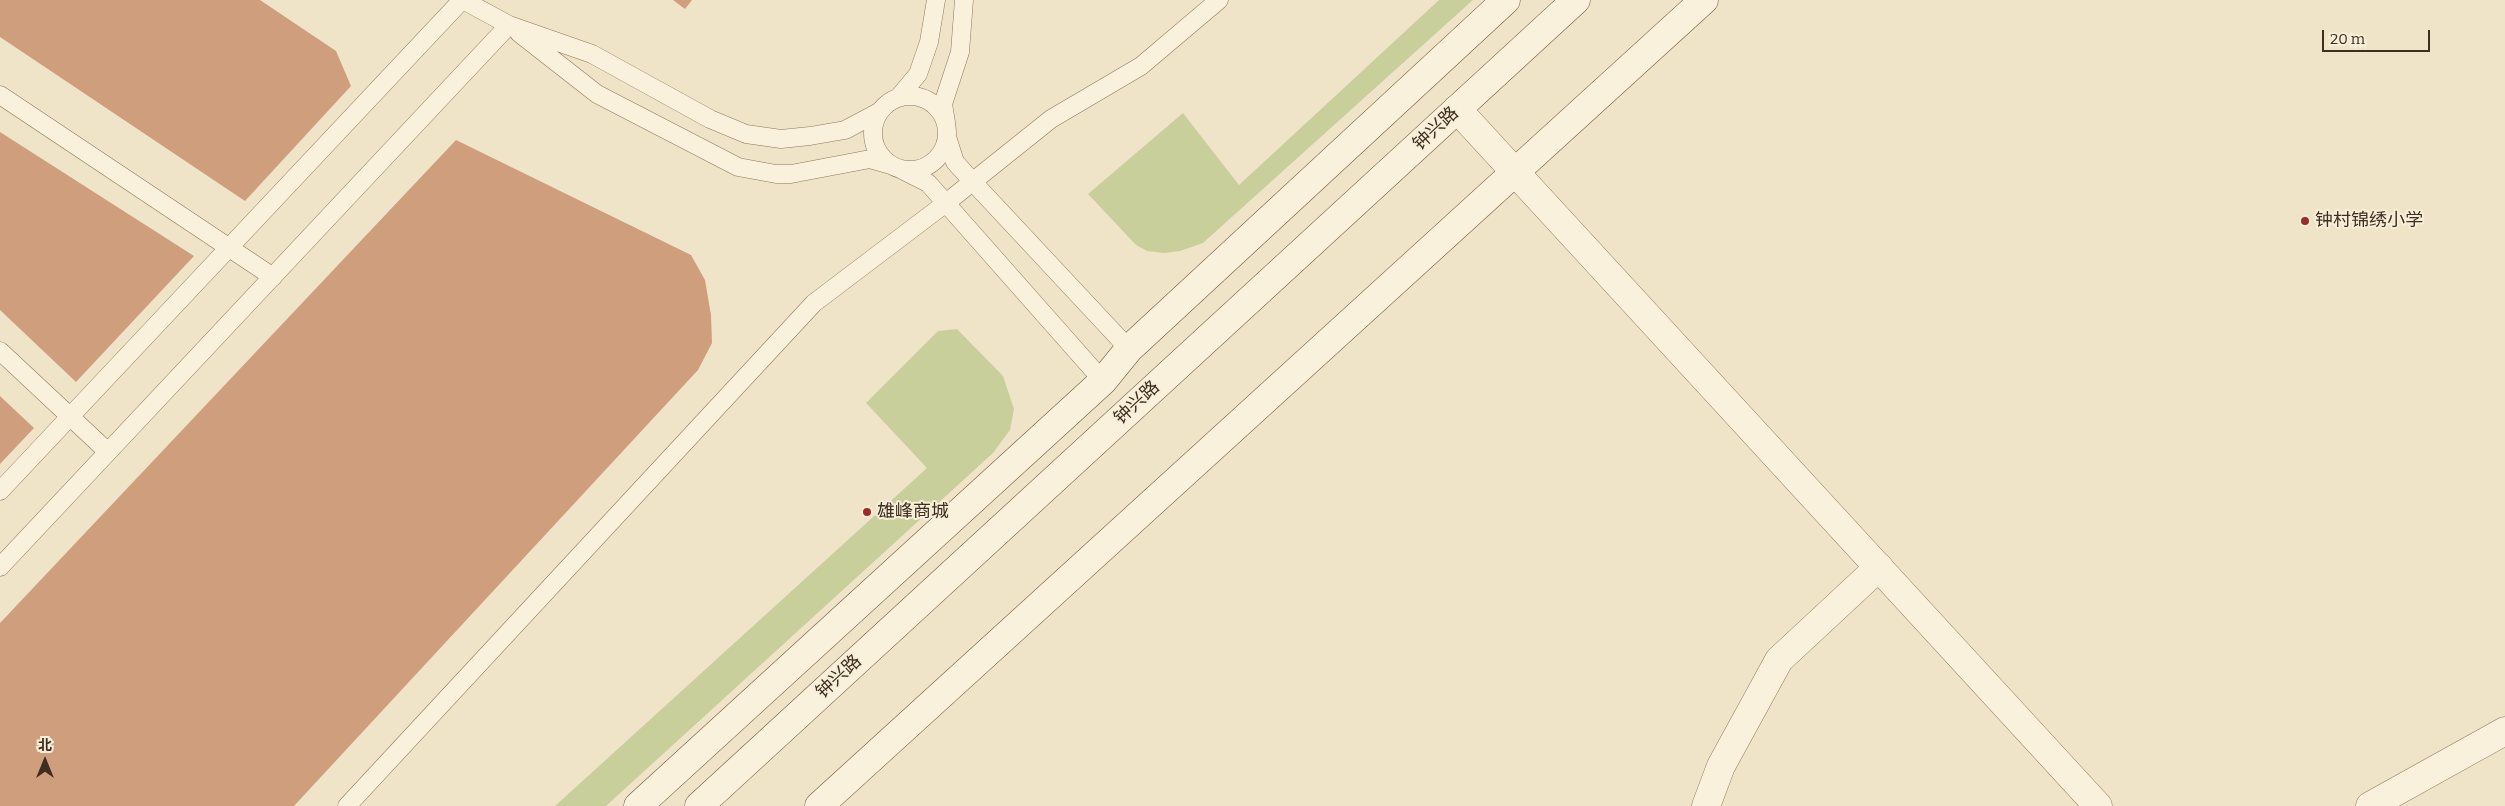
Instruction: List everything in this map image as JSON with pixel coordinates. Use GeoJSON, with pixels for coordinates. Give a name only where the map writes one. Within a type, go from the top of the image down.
{"type":"FeatureCollection","features":[{"type":"Feature","properties":{"kind":"main road"},"geometry":{"type":"LineString","coordinates":[[638,806],[1103,381],[1129,349],[1506,0]]}},
{"type":"Feature","properties":{"kind":"main road","name":"钟兴路"},"geometry":{"type":"LineString","coordinates":[[700,806],[1576,0]]}},
{"type":"Feature","properties":{"kind":"main road"},"geometry":{"type":"LineString","coordinates":[[818,806],[1704,0]]}},
{"type":"Feature","properties":{"kind":"main road"},"geometry":{"type":"LineString","coordinates":[[1457,109],[2098,806]]}},
{"type":"Feature","properties":{"kind":"main road"},"geometry":{"type":"LineString","coordinates":[[1706,806],[1721,766],[1779,660],[1879,568]]}},
{"type":"Feature","properties":{"kind":"main road"},"geometry":{"type":"LineString","coordinates":[[2370,806],[2505,731]]}},
{"type":"Feature","properties":{"kind":"lane"},"geometry":{"type":"LineString","coordinates":[[0,491],[463,0],[509,25],[592,54],[710,119],[746,134],[781,139],[845,130],[879,112],[888,103],[898,98],[911,96],[923,98],[942,113],[955,162],[1129,349]]}},
{"type":"Feature","properties":{"kind":"lane"},"geometry":{"type":"LineString","coordinates":[[898,98],[918,74],[929,42],[936,10],[936,0]]}},
{"type":"Feature","properties":{"kind":"lane"},"geometry":{"type":"LineString","coordinates":[[879,112],[872,135],[878,152],[897,168],[915,170],[927,167],[940,154],[947,131],[943,104],[960,52],[964,0]]}},
{"type":"Feature","properties":{"kind":"lane"},"geometry":{"type":"LineString","coordinates":[[347,806],[814,303],[946,204],[1051,119],[1141,66],[1219,0]]}},
{"type":"Feature","properties":{"kind":"lane"},"geometry":{"type":"LineString","coordinates":[[509,25],[597,94],[738,167],[776,174],[790,174],[870,160],[897,168],[928,183],[1103,381]]}},
{"type":"Feature","properties":{"kind":"lane"},"geometry":{"type":"LineString","coordinates":[[1,563],[108,452],[509,25]]}},
{"type":"Feature","properties":{"kind":"lane"},"geometry":{"type":"LineString","coordinates":[[0,95],[273,277]]}},
{"type":"Feature","properties":{"kind":"lane"},"geometry":{"type":"LineString","coordinates":[[0,351],[108,452]]}},
{"type":"Feature","properties":{"kind":"green space"},"geometry":{"type":"Polygon","coordinates":[[[1439,0],[1473,0],[1203,243],[1180,251],[1164,253],[1147,251],[1136,245],[1088,194],[1183,113],[1239,185],[1439,0]]]}},
{"type":"Feature","properties":{"kind":"green space"},"geometry":{"type":"Polygon","coordinates":[[[957,329],[1003,376],[1014,409],[1010,430],[993,453],[606,806],[555,806],[927,468],[866,403],[938,331],[957,329]]]}},
{"type":"Feature","properties":{"kind":"building"},"geometry":{"type":"Polygon","coordinates":[[[0,0],[260,0],[336,51],[351,86],[245,201],[0,37],[0,0]]]}},
{"type":"Feature","properties":{"kind":"building"},"geometry":{"type":"Polygon","coordinates":[[[673,0],[692,0],[685,9],[673,0]]]}},
{"type":"Feature","properties":{"kind":"building"},"geometry":{"type":"Polygon","coordinates":[[[0,132],[194,256],[76,382],[0,310],[0,132]]]}},
{"type":"Feature","properties":{"kind":"building"},"geometry":{"type":"Polygon","coordinates":[[[456,140],[691,255],[705,280],[711,315],[712,343],[698,370],[294,806],[0,806],[0,623],[456,140]]]}},
{"type":"Feature","properties":{"kind":"building"},"geometry":{"type":"Polygon","coordinates":[[[0,396],[34,428],[0,464],[0,396]]]}},
{"type":"Feature","properties":{"kind":"place","name":"钟村锦绣小学"},"geometry":{"type":"Point","coordinates":[2305,221]}},
{"type":"Feature","properties":{"kind":"place","name":"雄峰商城"},"geometry":{"type":"Point","coordinates":[867,512]}}]}
